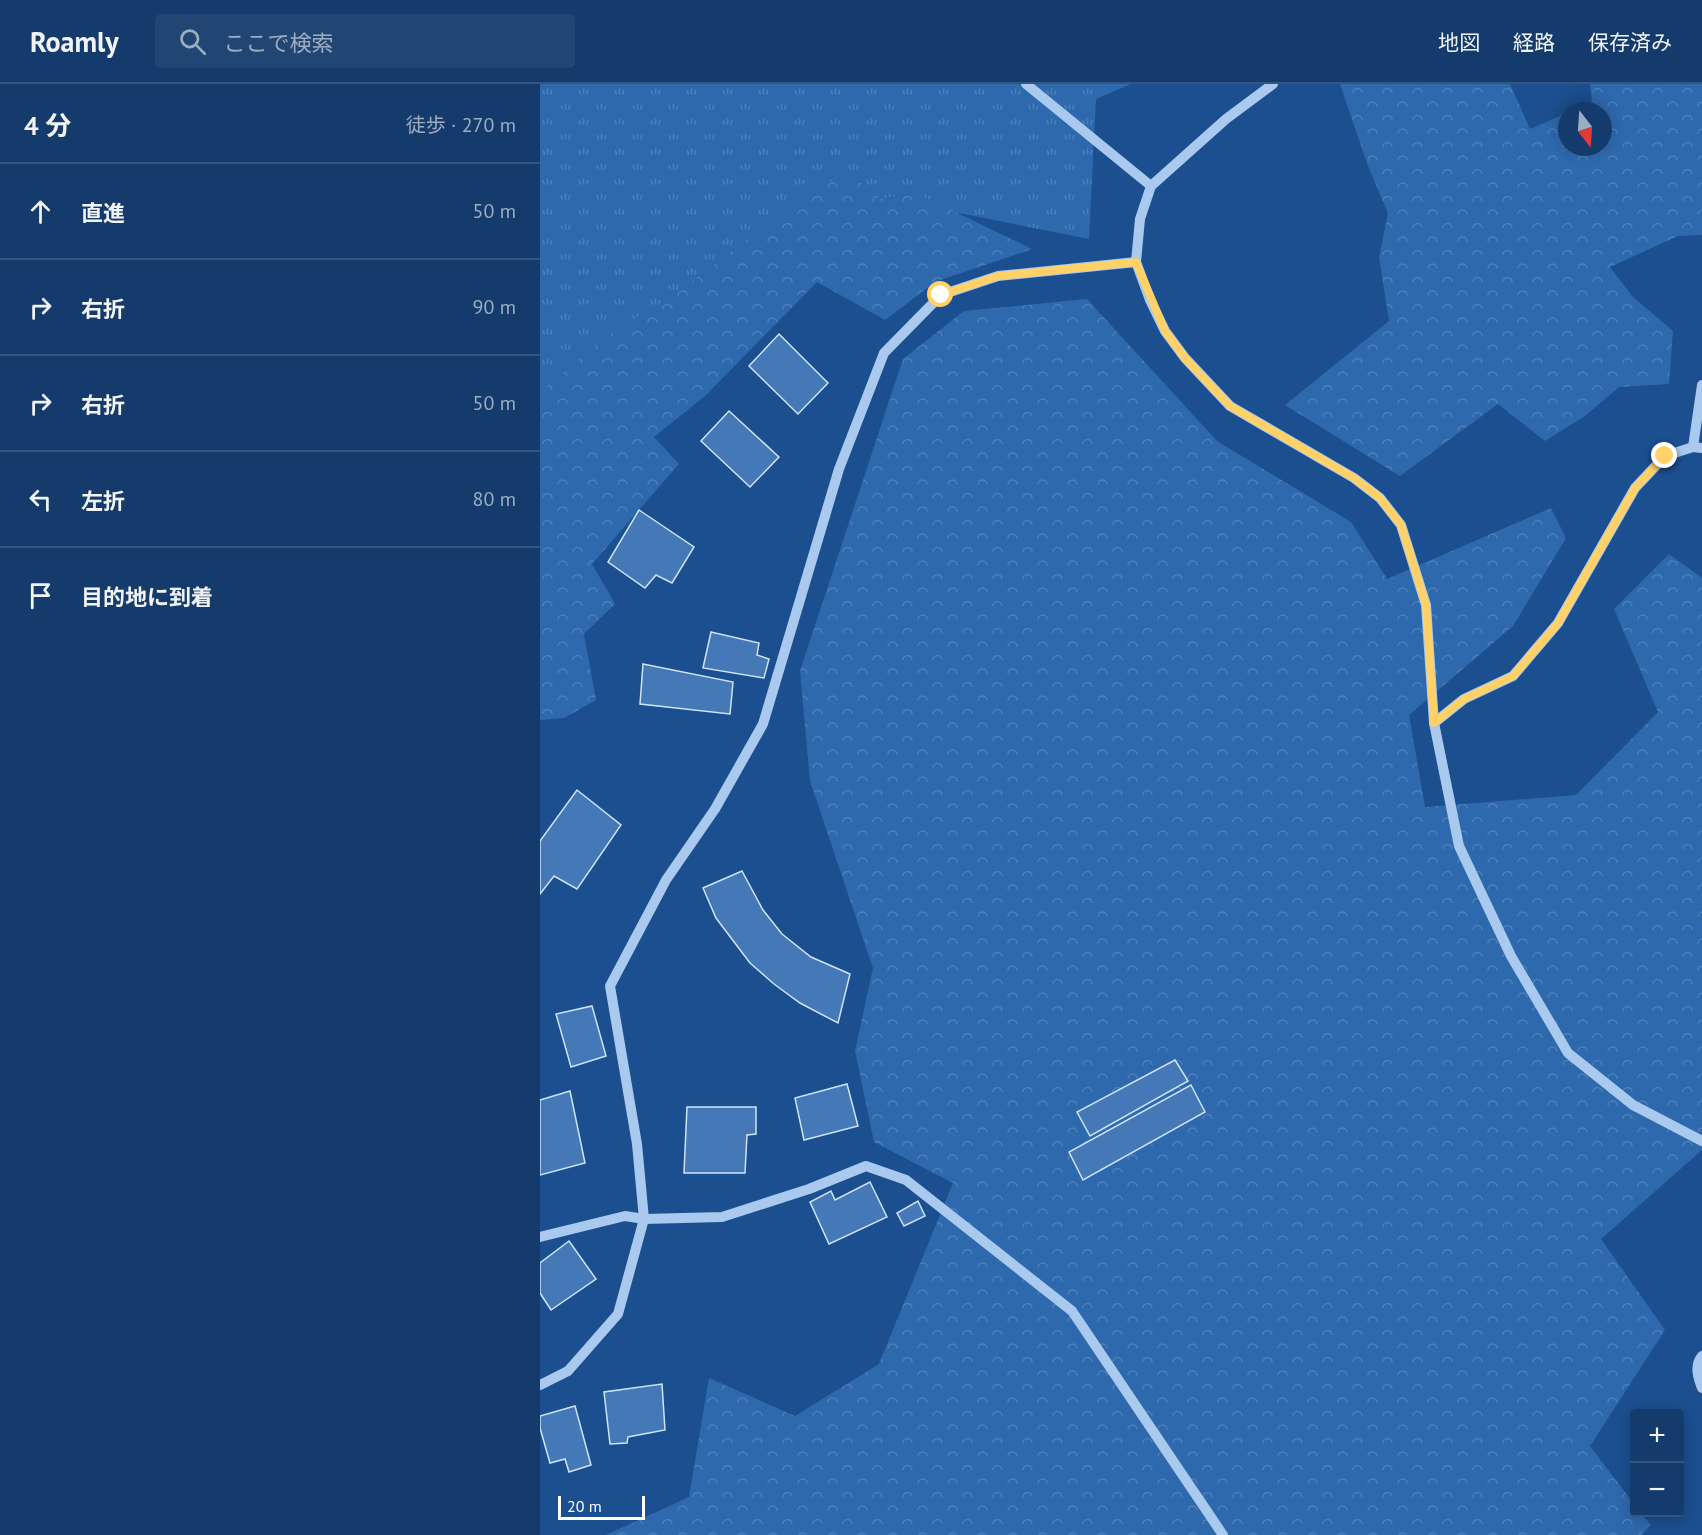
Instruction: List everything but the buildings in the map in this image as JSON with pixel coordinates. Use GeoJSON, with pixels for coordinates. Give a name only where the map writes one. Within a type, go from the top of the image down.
{"type":"FeatureCollection","features":[{"type":"Feature","properties":{"kind":"street"},"geometry":{"type":"LineString","coordinates":[[1026,84],[1151,186]]}},
{"type":"Feature","properties":{"kind":"street"},"geometry":{"type":"LineString","coordinates":[[1273,84],[1227,118],[1151,186],[1140,219],[1136,262],[1165,331],[1185,358],[1230,406],[1354,478],[1380,498],[1401,525],[1426,605],[1434,723],[1458,846],[1511,956],[1568,1053],[1634,1105],[1702,1141]]}},
{"type":"Feature","properties":{"kind":"street"},"geometry":{"type":"LineString","coordinates":[[540,1386],[568,1371],[618,1314],[644,1219],[637,1144],[610,986],[666,880],[715,809],[763,724],[839,469],[884,353],[941,295],[998,276],[1136,262]]}},
{"type":"Feature","properties":{"kind":"street"},"geometry":{"type":"LineString","coordinates":[[1434,723],[1464,699],[1513,676],[1558,623],[1635,488],[1665,456],[1697,448],[1702,385]]}},
{"type":"Feature","properties":{"kind":"street"},"geometry":{"type":"LineString","coordinates":[[540,1237],[625,1216],[644,1219],[722,1217],[809,1189],[866,1166],[906,1180],[1072,1311],[1223,1535]]}},
{"type":"Feature","properties":{"kind":"street"},"geometry":{"type":"LineString","coordinates":[[1702,1356],[1698,1360],[1697,1376],[1702,1388]]}},
{"type":"Feature","properties":{"kind":"green space"},"geometry":{"type":"Polygon","coordinates":[[[540,84],[1131,84],[1096,99],[1089,239],[843,190],[540,460],[540,84]]]}},
{"type":"Feature","properties":{"kind":"green space"},"geometry":{"type":"Polygon","coordinates":[[[1340,84],[1510,84],[1530,129],[1558,117],[1558,156],[1612,156],[1612,102],[1592,102],[1590,84],[1702,84],[1702,235],[1678,236],[1610,267],[1632,296],[1673,331],[1669,384],[1619,387],[1585,416],[1545,441],[1498,404],[1400,476],[1285,405],[1389,321],[1379,257],[1388,213],[1368,166],[1340,84]]]}},
{"type":"Feature","properties":{"kind":"green space"},"geometry":{"type":"Polygon","coordinates":[[[849,173],[880,198],[918,194],[1032,249],[935,282],[885,320],[817,282],[705,396],[654,437],[679,464],[592,564],[615,604],[584,634],[596,700],[564,718],[540,720],[540,392],[606,336],[676,294],[807,193],[849,173]]]}},
{"type":"Feature","properties":{"kind":"green space"},"geometry":{"type":"Polygon","coordinates":[[[1087,299],[1217,441],[1351,522],[1387,579],[1551,508],[1566,538],[1513,626],[1409,715],[1425,807],[1576,795],[1658,712],[1614,609],[1669,554],[1702,578],[1702,1150],[1601,1239],[1665,1330],[1590,1446],[1630,1499],[1630,1517],[1644,1517],[1651,1525],[1641,1535],[606,1535],[689,1497],[709,1378],[795,1416],[879,1364],[953,1183],[874,1142],[855,1051],[873,968],[810,781],[800,671],[903,359],[964,311],[1087,299]]]}},
{"type":"Feature","properties":{"kind":"route"},"geometry":{"type":"LineString","coordinates":[[941,295],[998,276],[1136,262],[1150,300],[1165,331],[1185,358],[1230,406],[1354,478],[1380,498],[1401,525],[1426,605],[1434,723],[1464,699],[1513,676],[1558,623],[1635,488],[1665,456]]}}]}
